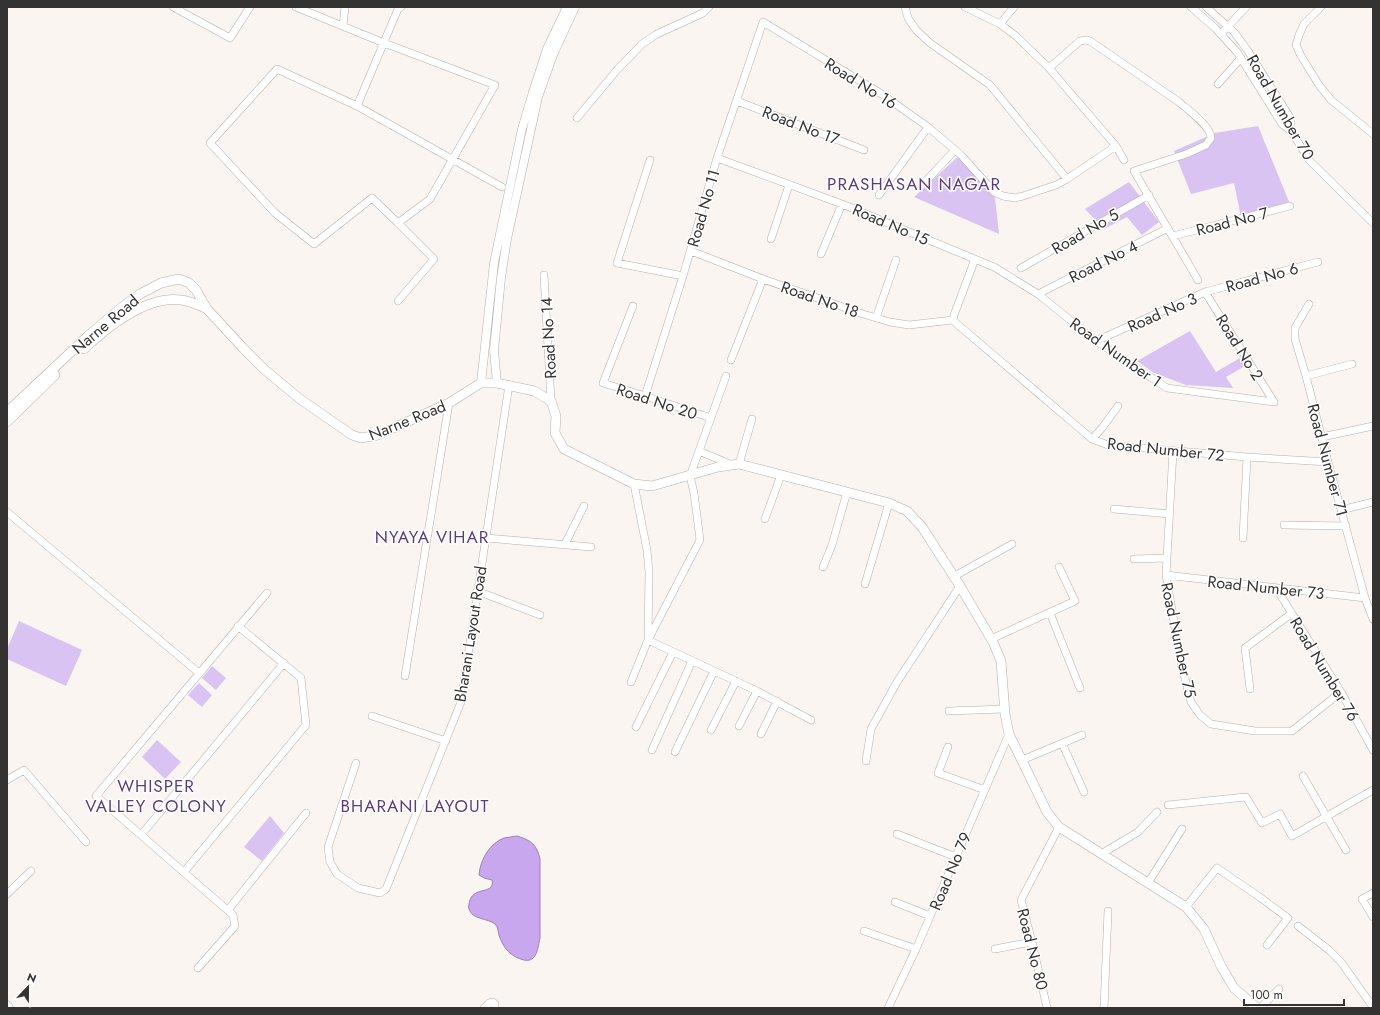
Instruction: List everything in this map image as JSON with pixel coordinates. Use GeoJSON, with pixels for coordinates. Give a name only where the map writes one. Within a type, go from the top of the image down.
{"type":"FeatureCollection","features":[{"type":"Feature","properties":{"kind":"main road","name":"Narne Road"},"geometry":{"type":"LineString","coordinates":[[7,412],[88,336],[122,307],[140,294],[170,280],[179,279],[189,283],[196,290],[207,309],[265,370],[300,399],[352,435],[361,438],[378,435],[449,403],[481,383]]}},
{"type":"Feature","properties":{"kind":"main road","name":"Narne Road"},"geometry":{"type":"LineString","coordinates":[[7,422],[92,341],[137,309],[160,300],[172,299],[190,301],[207,309]]}},
{"type":"Feature","properties":{"kind":"main road"},"geometry":{"type":"LineString","coordinates":[[481,383],[498,383],[534,391],[551,401],[556,416],[556,433],[564,449],[634,484],[652,486],[718,467],[736,465],[889,503],[908,511],[922,527],[960,586],[991,639],[1000,661],[1004,709],[1009,734],[1047,812],[1059,827],[1186,907],[1204,930],[1221,966],[1234,988],[1258,1008]]}},
{"type":"Feature","properties":{"kind":"street"},"geometry":{"type":"LineString","coordinates":[[173,7],[230,38],[250,7]]}},
{"type":"Feature","properties":{"kind":"street"},"geometry":{"type":"LineString","coordinates":[[297,7],[384,43],[495,85],[430,199],[398,223]]}},
{"type":"Feature","properties":{"kind":"street"},"geometry":{"type":"LineString","coordinates":[[343,26],[345,7]]}},
{"type":"Feature","properties":{"kind":"street"},"geometry":{"type":"LineString","coordinates":[[357,106],[398,9],[401,7]]}},
{"type":"Feature","properties":{"kind":"street"},"geometry":{"type":"LineString","coordinates":[[481,383],[496,257],[522,129],[545,55],[567,7]]}},
{"type":"Feature","properties":{"kind":"street"},"geometry":{"type":"LineString","coordinates":[[498,383],[494,350],[501,278],[507,239],[538,97],[553,55],[575,7]]}},
{"type":"Feature","properties":{"kind":"street"},"geometry":{"type":"LineString","coordinates":[[577,118],[617,70],[642,44],[657,34],[709,7]]}},
{"type":"Feature","properties":{"kind":"street"},"geometry":{"type":"LineString","coordinates":[[905,7],[908,18],[916,30],[930,43],[990,85],[1067,179]]}},
{"type":"Feature","properties":{"kind":"street"},"geometry":{"type":"LineString","coordinates":[[965,7],[1000,24],[1016,36],[1049,68],[1116,146],[1124,160]]}},
{"type":"Feature","properties":{"kind":"street"},"geometry":{"type":"LineString","coordinates":[[1000,24],[1014,7]]}},
{"type":"Feature","properties":{"kind":"street"},"geometry":{"type":"LineString","coordinates":[[1191,7],[1221,34],[1242,58],[1282,124],[1291,131]]}},
{"type":"Feature","properties":{"kind":"street","name":"Road Number 70"},"geometry":{"type":"LineString","coordinates":[[1206,7],[1228,26],[1248,51],[1290,119],[1291,131],[1310,161],[1373,223]]}},
{"type":"Feature","properties":{"kind":"street"},"geometry":{"type":"LineString","coordinates":[[1221,34],[1246,7]]}},
{"type":"Feature","properties":{"kind":"street"},"geometry":{"type":"LineString","coordinates":[[1322,7],[1304,24],[1296,44],[1301,56],[1318,85],[1330,100],[1373,134]]}},
{"type":"Feature","properties":{"kind":"street","name":"Road No 16"},"geometry":{"type":"LineString","coordinates":[[762,22],[880,93],[928,127],[955,150],[994,192],[1003,196],[1015,198],[1056,185],[1116,146]]}},
{"type":"Feature","properties":{"kind":"street","name":"Road No 11"},"geometry":{"type":"LineString","coordinates":[[645,396],[691,252],[717,158],[762,22]]}},
{"type":"Feature","properties":{"kind":"street"},"geometry":{"type":"LineString","coordinates":[[1049,68],[1080,41],[1090,41],[1179,102],[1209,130],[1211,138],[1206,145],[1186,154],[1134,171],[1198,280]]}},
{"type":"Feature","properties":{"kind":"street"},"geometry":{"type":"LineString","coordinates":[[1218,84],[1242,58]]}},
{"type":"Feature","properties":{"kind":"street"},"geometry":{"type":"LineString","coordinates":[[398,301],[434,259],[372,198],[314,244],[275,213],[210,143],[277,70],[357,106],[502,187]]}},
{"type":"Feature","properties":{"kind":"street","name":"Road No 17"},"geometry":{"type":"LineString","coordinates":[[737,101],[864,150]]}},
{"type":"Feature","properties":{"kind":"street"},"geometry":{"type":"LineString","coordinates":[[879,195],[928,127]]}},
{"type":"Feature","properties":{"kind":"street"},"geometry":{"type":"LineString","coordinates":[[925,182],[955,150]]}},
{"type":"Feature","properties":{"kind":"street","name":"Road No 15"},"geometry":{"type":"LineString","coordinates":[[717,158],[842,204],[975,259]]}},
{"type":"Feature","properties":{"kind":"street"},"geometry":{"type":"LineString","coordinates":[[650,160],[617,263],[683,276]]}},
{"type":"Feature","properties":{"kind":"street"},"geometry":{"type":"LineString","coordinates":[[771,239],[789,184]]}},
{"type":"Feature","properties":{"kind":"street","name":"Road No 5"},"geometry":{"type":"LineString","coordinates":[[1021,268],[1149,195]]}},
{"type":"Feature","properties":{"kind":"street"},"geometry":{"type":"LineString","coordinates":[[821,254],[842,204]]}},
{"type":"Feature","properties":{"kind":"street","name":"Road No 7"},"geometry":{"type":"LineString","coordinates":[[1173,236],[1290,206]]}},
{"type":"Feature","properties":{"kind":"street","name":"Road No 4"},"geometry":{"type":"LineString","coordinates":[[1038,294],[1168,228]]}},
{"type":"Feature","properties":{"kind":"street","name":"Road No 18"},"geometry":{"type":"LineString","coordinates":[[691,252],[763,279],[890,322],[909,325],[954,320]]}},
{"type":"Feature","properties":{"kind":"street"},"geometry":{"type":"LineString","coordinates":[[954,320],[954,315],[975,259]]}},
{"type":"Feature","properties":{"kind":"street","name":"Road Number 1"},"geometry":{"type":"LineString","coordinates":[[975,259],[994,268],[1038,294],[1096,341],[1167,388],[1274,402]]}},
{"type":"Feature","properties":{"kind":"street"},"geometry":{"type":"LineString","coordinates":[[876,318],[896,260]]}},
{"type":"Feature","properties":{"kind":"street","name":"Road No 6"},"geometry":{"type":"LineString","coordinates":[[1206,292],[1318,262]]}},
{"type":"Feature","properties":{"kind":"street","name":"Road No 14"},"geometry":{"type":"LineString","coordinates":[[544,274],[551,401]]}},
{"type":"Feature","properties":{"kind":"street"},"geometry":{"type":"LineString","coordinates":[[731,360],[763,279]]}},
{"type":"Feature","properties":{"kind":"street","name":"Road No 3"},"geometry":{"type":"LineString","coordinates":[[1096,341],[1206,292]]}},
{"type":"Feature","properties":{"kind":"street","name":"Road No 2"},"geometry":{"type":"LineString","coordinates":[[1206,292],[1274,402]]}},
{"type":"Feature","properties":{"kind":"street","name":"Road Number 71"},"geometry":{"type":"LineString","coordinates":[[1310,304],[1294,328],[1295,340],[1365,598],[1373,619]]}},
{"type":"Feature","properties":{"kind":"street","name":"Road No 20"},"geometry":{"type":"LineString","coordinates":[[633,306],[603,383],[710,418]]}},
{"type":"Feature","properties":{"kind":"street","name":"Road Number 72"},"geometry":{"type":"LineString","coordinates":[[954,320],[956,324],[1092,439],[1108,445],[1173,452],[1328,462]]}},
{"type":"Feature","properties":{"kind":"street"},"geometry":{"type":"LineString","coordinates":[[1306,376],[1352,364]]}},
{"type":"Feature","properties":{"kind":"street"},"geometry":{"type":"LineString","coordinates":[[631,682],[648,640],[700,540],[694,493],[690,476],[726,376]]}},
{"type":"Feature","properties":{"kind":"street","name":"Bharani Layout Road"},"geometry":{"type":"LineString","coordinates":[[356,763],[328,848],[330,862],[336,874],[358,888],[380,893],[386,890],[461,702],[509,385]]}},
{"type":"Feature","properties":{"kind":"street"},"geometry":{"type":"LineString","coordinates":[[405,676],[449,403]]}},
{"type":"Feature","properties":{"kind":"street"},"geometry":{"type":"LineString","coordinates":[[1092,439],[1118,406]]}},
{"type":"Feature","properties":{"kind":"street"},"geometry":{"type":"LineString","coordinates":[[699,452],[736,465],[752,418]]}},
{"type":"Feature","properties":{"kind":"street"},"geometry":{"type":"LineString","coordinates":[[1322,437],[1373,426]]}},
{"type":"Feature","properties":{"kind":"street","name":"Road Number 75"},"geometry":{"type":"LineString","coordinates":[[1173,452],[1166,575],[1181,663],[1191,702],[1200,715],[1210,724],[1255,731],[1292,731],[1341,692]]}},
{"type":"Feature","properties":{"kind":"street"},"geometry":{"type":"LineString","coordinates":[[1243,538],[1246,457]]}},
{"type":"Feature","properties":{"kind":"street"},"geometry":{"type":"LineString","coordinates":[[765,519],[781,475]]}},
{"type":"Feature","properties":{"kind":"street"},"geometry":{"type":"LineString","coordinates":[[634,484],[647,550],[649,572],[648,640]]}},
{"type":"Feature","properties":{"kind":"street"},"geometry":{"type":"LineString","coordinates":[[822,567],[832,545],[847,492]]}},
{"type":"Feature","properties":{"kind":"street"},"geometry":{"type":"LineString","coordinates":[[1341,510],[1373,502]]}},
{"type":"Feature","properties":{"kind":"street"},"geometry":{"type":"LineString","coordinates":[[865,584],[889,503]]}},
{"type":"Feature","properties":{"kind":"street"},"geometry":{"type":"LineString","coordinates":[[565,544],[584,506]]}},
{"type":"Feature","properties":{"kind":"street"},"geometry":{"type":"LineString","coordinates":[[1114,509],[1170,514]]}},
{"type":"Feature","properties":{"kind":"street"},"geometry":{"type":"LineString","coordinates":[[7,512],[199,673]]}},
{"type":"Feature","properties":{"kind":"street"},"geometry":{"type":"LineString","coordinates":[[1284,525],[1346,526]]}},
{"type":"Feature","properties":{"kind":"street"},"geometry":{"type":"LineString","coordinates":[[486,538],[591,546]]}},
{"type":"Feature","properties":{"kind":"street"},"geometry":{"type":"LineString","coordinates":[[953,577],[1012,544]]}},
{"type":"Feature","properties":{"kind":"street"},"geometry":{"type":"LineString","coordinates":[[1134,559],[1167,558]]}},
{"type":"Feature","properties":{"kind":"street"},"geometry":{"type":"LineString","coordinates":[[991,639],[1075,601],[1059,567]]}},
{"type":"Feature","properties":{"kind":"street","name":"Road Number 73"},"geometry":{"type":"LineString","coordinates":[[1166,575],[1365,598]]}},
{"type":"Feature","properties":{"kind":"street"},"geometry":{"type":"LineString","coordinates":[[866,760],[871,729],[896,682],[960,586]]}},
{"type":"Feature","properties":{"kind":"street","name":"Road Number 76"},"geometry":{"type":"LineString","coordinates":[[1276,588],[1341,692],[1373,750]]}},
{"type":"Feature","properties":{"kind":"street"},"geometry":{"type":"LineString","coordinates":[[477,591],[540,615]]}},
{"type":"Feature","properties":{"kind":"street"},"geometry":{"type":"LineString","coordinates":[[198,968],[235,926],[233,914],[96,796],[266,592]]}},
{"type":"Feature","properties":{"kind":"street"},"geometry":{"type":"LineString","coordinates":[[1050,613],[1080,688]]}},
{"type":"Feature","properties":{"kind":"street"},"geometry":{"type":"LineString","coordinates":[[1250,689],[1245,648],[1291,614]]}},
{"type":"Feature","properties":{"kind":"street"},"geometry":{"type":"LineString","coordinates":[[184,872],[306,725],[301,678],[238,626]]}},
{"type":"Feature","properties":{"kind":"street"},"geometry":{"type":"LineString","coordinates":[[648,640],[777,701],[811,720]]}},
{"type":"Feature","properties":{"kind":"street"},"geometry":{"type":"LineString","coordinates":[[636,727],[673,652]]}},
{"type":"Feature","properties":{"kind":"street"},"geometry":{"type":"LineString","coordinates":[[652,750],[692,661]]}},
{"type":"Feature","properties":{"kind":"street"},"geometry":{"type":"LineString","coordinates":[[141,835],[284,663]]}},
{"type":"Feature","properties":{"kind":"street"},"geometry":{"type":"LineString","coordinates":[[675,752],[714,671]]}},
{"type":"Feature","properties":{"kind":"street"},"geometry":{"type":"LineString","coordinates":[[711,730],[736,681]]}},
{"type":"Feature","properties":{"kind":"street"},"geometry":{"type":"LineString","coordinates":[[739,726],[756,691]]}},
{"type":"Feature","properties":{"kind":"street"},"geometry":{"type":"LineString","coordinates":[[761,734],[777,701]]}},
{"type":"Feature","properties":{"kind":"street"},"geometry":{"type":"LineString","coordinates":[[948,711],[1004,709]]}},
{"type":"Feature","properties":{"kind":"street"},"geometry":{"type":"LineString","coordinates":[[372,716],[446,741]]}},
{"type":"Feature","properties":{"kind":"street","name":"Road No 79"},"geometry":{"type":"LineString","coordinates":[[888,1008],[916,949],[1009,734]]}},
{"type":"Feature","properties":{"kind":"street"},"geometry":{"type":"LineString","coordinates":[[1022,760],[1082,735]]}},
{"type":"Feature","properties":{"kind":"street"},"geometry":{"type":"LineString","coordinates":[[1062,743],[1084,792]]}},
{"type":"Feature","properties":{"kind":"street"},"geometry":{"type":"LineString","coordinates":[[948,747],[938,773],[985,790]]}},
{"type":"Feature","properties":{"kind":"street"},"geometry":{"type":"LineString","coordinates":[[7,780],[24,770],[86,842]]}},
{"type":"Feature","properties":{"kind":"street"},"geometry":{"type":"LineString","coordinates":[[1303,776],[1346,850]]}},
{"type":"Feature","properties":{"kind":"street"},"geometry":{"type":"LineString","coordinates":[[1168,805],[1246,797],[1262,823],[1280,814],[1292,836],[1373,790]]}},
{"type":"Feature","properties":{"kind":"street"},"geometry":{"type":"LineString","coordinates":[[1101,854],[1138,832],[1157,812]]}},
{"type":"Feature","properties":{"kind":"street"},"geometry":{"type":"LineString","coordinates":[[228,910],[306,813]]}},
{"type":"Feature","properties":{"kind":"street","name":"Road No 80"},"geometry":{"type":"LineString","coordinates":[[1047,1008],[1021,900],[1059,827]]}},
{"type":"Feature","properties":{"kind":"street"},"geometry":{"type":"LineString","coordinates":[[1148,883],[1182,829]]}},
{"type":"Feature","properties":{"kind":"street"},"geometry":{"type":"LineString","coordinates":[[897,834],[956,857]]}},
{"type":"Feature","properties":{"kind":"street"},"geometry":{"type":"LineString","coordinates":[[1186,907],[1217,868],[1288,918],[1267,945]]}},
{"type":"Feature","properties":{"kind":"street"},"geometry":{"type":"LineString","coordinates":[[7,894],[31,871]]}},
{"type":"Feature","properties":{"kind":"street"},"geometry":{"type":"LineString","coordinates":[[1373,893],[1362,899],[1373,917]]}},
{"type":"Feature","properties":{"kind":"street"},"geometry":{"type":"LineString","coordinates":[[895,902],[930,916]]}},
{"type":"Feature","properties":{"kind":"street"},"geometry":{"type":"LineString","coordinates":[[1104,1008],[1108,911]]}},
{"type":"Feature","properties":{"kind":"street"},"geometry":{"type":"LineString","coordinates":[[1298,926],[1329,950],[1341,962],[1372,1004]]}},
{"type":"Feature","properties":{"kind":"street"},"geometry":{"type":"LineString","coordinates":[[864,931],[916,949]]}},
{"type":"Feature","properties":{"kind":"street"},"geometry":{"type":"LineString","coordinates":[[995,949],[1032,942]]}},
{"type":"Feature","properties":{"kind":"street"},"geometry":{"type":"LineString","coordinates":[[1258,1008],[1279,989]]}},
{"type":"Feature","properties":{"kind":"street"},"geometry":{"type":"LineString","coordinates":[[484,1008],[489,1002],[493,1002],[495,1004],[495,1008]]}},
{"type":"Feature","properties":{"kind":"shaded area"},"geometry":{"type":"Polygon","coordinates":[[[1258,126],[1290,204],[1241,217],[1234,183],[1191,194],[1174,151],[1215,133],[1258,126]]]}},
{"type":"Feature","properties":{"kind":"shaded area"},"geometry":{"type":"Polygon","coordinates":[[[962,153],[994,189],[999,234],[914,197],[962,153]]]}},
{"type":"Feature","properties":{"kind":"shaded area"},"geometry":{"type":"Polygon","coordinates":[[[1129,182],[1159,222],[1142,235],[1127,217],[1104,229],[1085,209],[1129,182]]]}},
{"type":"Feature","properties":{"kind":"shaded area"},"geometry":{"type":"Polygon","coordinates":[[[1190,331],[1216,372],[1240,358],[1245,366],[1226,377],[1233,388],[1186,385],[1154,373],[1137,361],[1190,331]]]}},
{"type":"Feature","properties":{"kind":"shaded area"},"geometry":{"type":"Polygon","coordinates":[[[19,621],[82,650],[66,686],[7,659],[7,649],[19,621]]]}},
{"type":"Feature","properties":{"kind":"shaded area"},"geometry":{"type":"Polygon","coordinates":[[[212,666],[226,678],[216,690],[202,678],[212,666]]]}},
{"type":"Feature","properties":{"kind":"shaded area"},"geometry":{"type":"Polygon","coordinates":[[[199,683],[212,695],[202,707],[188,695],[199,683]]]}},
{"type":"Feature","properties":{"kind":"shaded area"},"geometry":{"type":"Polygon","coordinates":[[[157,740],[181,762],[165,779],[142,757],[157,740]]]}},
{"type":"Feature","properties":{"kind":"shaded area"},"geometry":{"type":"Polygon","coordinates":[[[270,816],[284,833],[262,861],[244,847],[270,816]]]}},
{"type":"Feature","properties":{"kind":"shaded area"},"geometry":{"type":"Polygon","coordinates":[[[517,836],[530,841],[533,844],[540,859],[540,938],[536,954],[532,959],[528,960],[519,959],[511,954],[503,944],[495,924],[473,915],[469,907],[470,900],[476,893],[488,889],[492,885],[492,880],[479,875],[481,864],[490,848],[499,840],[517,836]]]}},
{"type":"Feature","properties":{"kind":"district","name":"PRASHASAN NAGAR"},"geometry":{"type":"Point","coordinates":[914,184]}},
{"type":"Feature","properties":{"kind":"district","name":"NYAYA VIHAR"},"geometry":{"type":"Point","coordinates":[432,537]}},
{"type":"Feature","properties":{"kind":"district","name":"WHISPER VALLEY COLONY"},"geometry":{"type":"Point","coordinates":[156,796]}},
{"type":"Feature","properties":{"kind":"district","name":"BHARANI LAYOUT"},"geometry":{"type":"Point","coordinates":[415,806]}}]}
